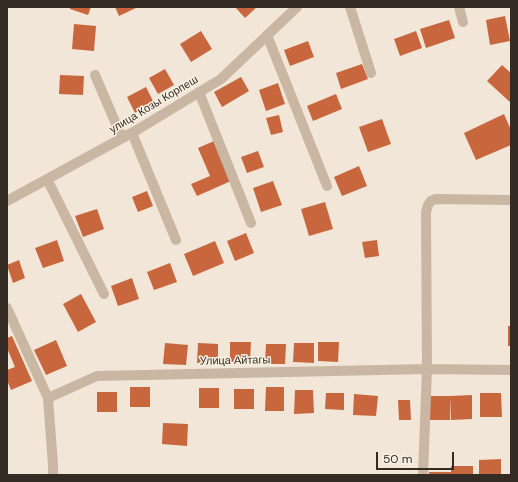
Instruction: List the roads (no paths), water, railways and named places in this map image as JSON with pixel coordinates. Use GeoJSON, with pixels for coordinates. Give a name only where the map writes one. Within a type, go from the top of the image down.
{"type":"FeatureCollection","features":[{"type":"Feature","properties":{"kind":"street","name":"улица Козы Корпеш"},"geometry":{"type":"LineString","coordinates":[[7,201],[132,133],[221,78],[297,7]]}},
{"type":"Feature","properties":{"kind":"street"},"geometry":{"type":"LineString","coordinates":[[350,7],[371,73]]}},
{"type":"Feature","properties":{"kind":"street"},"geometry":{"type":"LineString","coordinates":[[459,7],[463,22]]}},
{"type":"Feature","properties":{"kind":"street"},"geometry":{"type":"LineString","coordinates":[[267,35],[327,186]]}},
{"type":"Feature","properties":{"kind":"street"},"geometry":{"type":"LineString","coordinates":[[95,75],[122,138]]}},
{"type":"Feature","properties":{"kind":"street"},"geometry":{"type":"LineString","coordinates":[[199,92],[251,223]]}},
{"type":"Feature","properties":{"kind":"street"},"geometry":{"type":"LineString","coordinates":[[132,133],[176,240]]}},
{"type":"Feature","properties":{"kind":"street"},"geometry":{"type":"LineString","coordinates":[[47,179],[104,294]]}},
{"type":"Feature","properties":{"kind":"street"},"geometry":{"type":"LineString","coordinates":[[423,475],[427,370],[426,212],[431,201],[436,199],[511,200]]}},
{"type":"Feature","properties":{"kind":"street"},"geometry":{"type":"LineString","coordinates":[[7,308],[48,398],[53,475]]}},
{"type":"Feature","properties":{"kind":"street","name":"Улица Айтагы"},"geometry":{"type":"LineString","coordinates":[[48,398],[97,376],[427,370],[511,370]]}}]}
